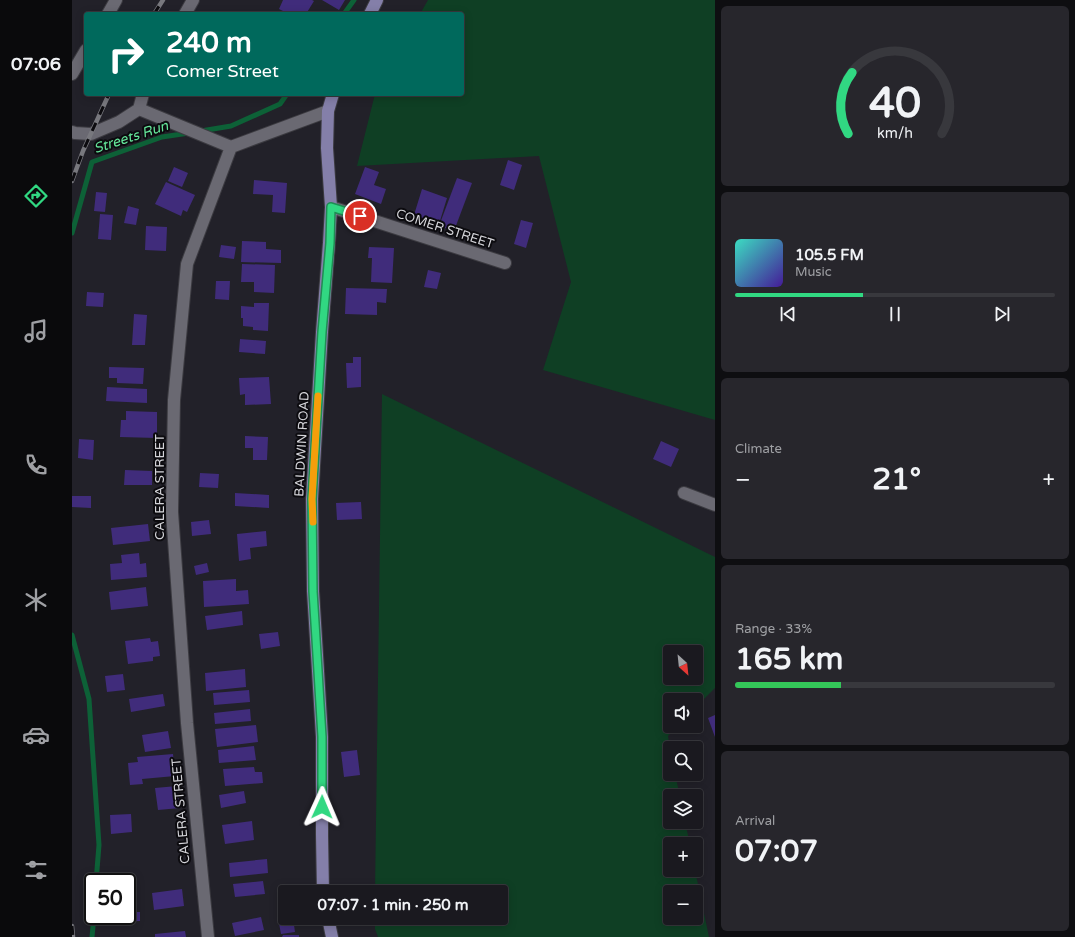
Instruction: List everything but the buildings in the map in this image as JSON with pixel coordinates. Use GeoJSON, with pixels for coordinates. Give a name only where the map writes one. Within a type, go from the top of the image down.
{"type":"FeatureCollection","features":[{"type":"Feature","properties":{"kind":"main road"},"geometry":{"type":"LineString","coordinates":[[371,12],[377,0]]}},
{"type":"Feature","properties":{"kind":"main road","name":"BALDWIN ROAD"},"geometry":{"type":"LineString","coordinates":[[323,885],[322,737],[313,591],[312,499],[322,332],[330,243],[331,207],[327,148],[328,111],[332,96]]}},
{"type":"Feature","properties":{"kind":"main road"},"geometry":{"type":"LineString","coordinates":[[329,925],[332,937]]}},
{"type":"Feature","properties":{"kind":"street"},"geometry":{"type":"LineString","coordinates":[[109,12],[116,0]]}},
{"type":"Feature","properties":{"kind":"street"},"geometry":{"type":"LineString","coordinates":[[186,12],[193,0]]}},
{"type":"Feature","properties":{"kind":"street"},"geometry":{"type":"LineString","coordinates":[[72,74],[84,53]]}},
{"type":"Feature","properties":{"kind":"street"},"geometry":{"type":"LineString","coordinates":[[72,132],[91,134],[119,122],[140,109],[143,96]]}},
{"type":"Feature","properties":{"kind":"street"},"geometry":{"type":"LineString","coordinates":[[140,109],[231,147],[328,111]]}},
{"type":"Feature","properties":{"kind":"street","name":"CALERA STREET"},"geometry":{"type":"LineString","coordinates":[[208,937],[187,723],[172,512],[174,400],[187,264],[231,147]]}},
{"type":"Feature","properties":{"kind":"street","name":"COMER STREET"},"geometry":{"type":"LineString","coordinates":[[331,207],[505,263]]}},
{"type":"Feature","properties":{"kind":"street"},"geometry":{"type":"LineString","coordinates":[[684,493],[715,505]]}},
{"type":"Feature","properties":{"kind":"green space"},"geometry":{"type":"Polygon","coordinates":[[[428,0],[715,0],[715,420],[543,370],[571,282],[539,156],[357,166],[374,96],[464,96],[464,12],[421,12],[428,0]]]}},
{"type":"Feature","properties":{"kind":"green space"},"geometry":{"type":"Polygon","coordinates":[[[382,394],[715,557],[715,688],[703,700],[703,693],[663,693],[663,733],[671,733],[668,736],[669,741],[663,741],[663,781],[677,781],[678,789],[663,789],[663,829],[687,829],[688,837],[663,837],[663,877],[696,877],[698,885],[663,885],[663,925],[703,925],[703,908],[709,937],[378,937],[375,925],[508,925],[508,885],[375,885],[382,394]]]}},
{"type":"Feature","properties":{"kind":"waterway","name":"Streets Run"},"geometry":{"type":"LineString","coordinates":[[345,12],[354,0]]}},
{"type":"Feature","properties":{"kind":"waterway","name":"Streets Run"},"geometry":{"type":"LineString","coordinates":[[201,131],[231,126],[280,104],[286,96]]}},
{"type":"Feature","properties":{"kind":"waterway","name":"Streets Run"},"geometry":{"type":"LineString","coordinates":[[72,233],[92,162],[162,137],[189,133]]}},
{"type":"Feature","properties":{"kind":"waterway","name":"Streets Run"},"geometry":{"type":"LineString","coordinates":[[72,635],[89,699],[99,845],[97,873]]}},
{"type":"Feature","properties":{"kind":"waterway","name":"Streets Run"},"geometry":{"type":"LineString","coordinates":[[92,937],[93,925]]}},
{"type":"Feature","properties":{"kind":"railway"},"geometry":{"type":"LineString","coordinates":[[155,12],[163,0]]}},
{"type":"Feature","properties":{"kind":"railway"},"geometry":{"type":"LineString","coordinates":[[72,181],[83,151],[108,96]]}},
{"type":"Feature","properties":{"kind":"railway"},"geometry":{"type":"LineString","coordinates":[[72,926],[73,937]]}},
{"type":"Feature","properties":{"kind":"slow traffic"},"geometry":{"type":"LineString","coordinates":[[313,522],[312,499],[318,396]]}},
{"type":"Feature","properties":{"kind":"route"},"geometry":{"type":"LineString","coordinates":[[322,807],[322,737],[313,591],[312,499],[322,332],[330,243],[331,207],[360,216]]}}]}
